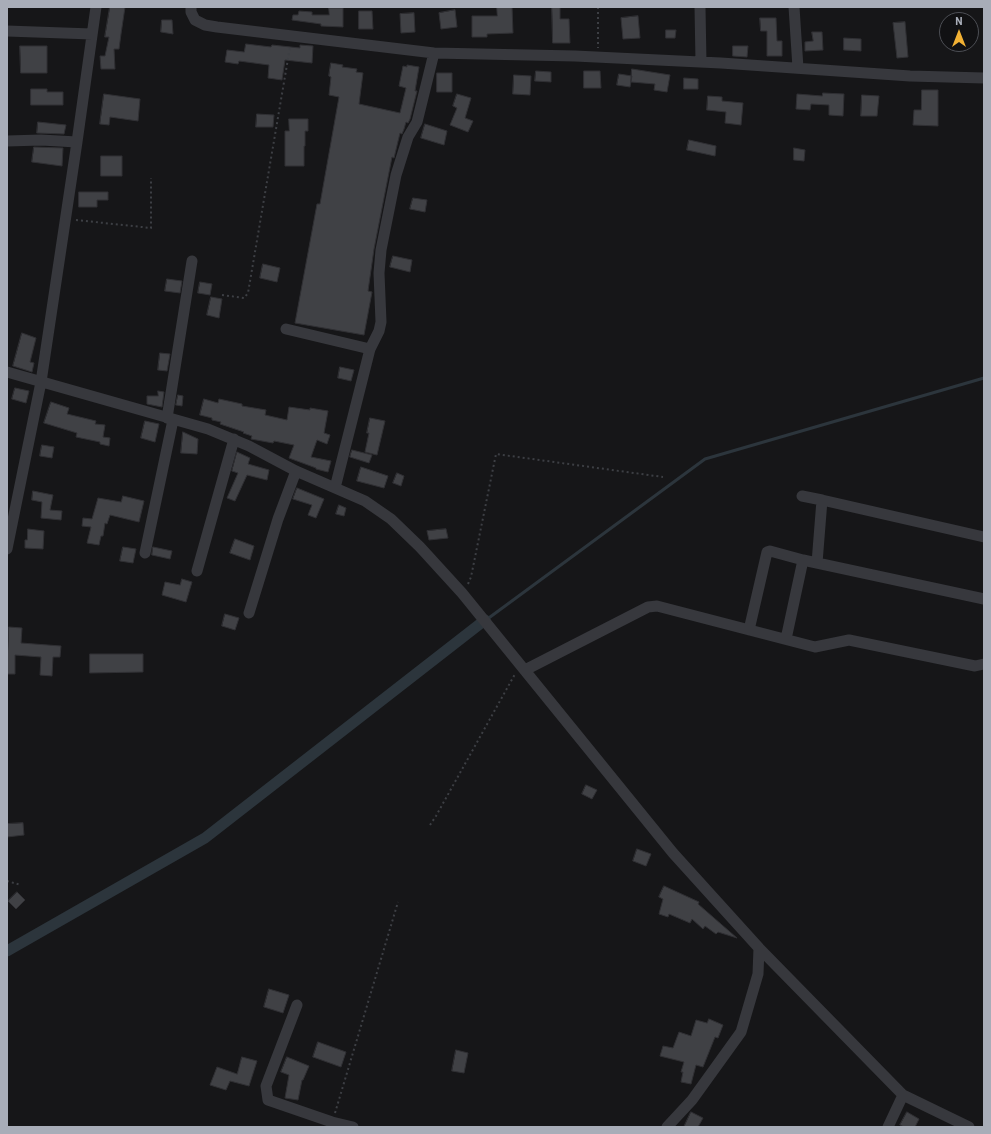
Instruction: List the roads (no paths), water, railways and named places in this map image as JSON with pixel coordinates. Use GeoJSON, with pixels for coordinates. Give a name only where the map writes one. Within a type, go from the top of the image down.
{"type":"FeatureCollection","features":[{"type":"Feature","properties":{"kind":"street"},"geometry":{"type":"LineString","coordinates":[[7,549],[40,382],[96,7]]}},
{"type":"Feature","properties":{"kind":"street"},"geometry":{"type":"LineString","coordinates":[[191,7],[191,12],[195,20],[205,25],[434,53],[598,57],[701,62],[910,76],[984,78]]}},
{"type":"Feature","properties":{"kind":"street"},"geometry":{"type":"LineString","coordinates":[[700,7],[701,62]]}},
{"type":"Feature","properties":{"kind":"street"},"geometry":{"type":"LineString","coordinates":[[794,7],[798,68]]}},
{"type":"Feature","properties":{"kind":"street"},"geometry":{"type":"LineString","coordinates":[[7,31],[92,34]]}},
{"type":"Feature","properties":{"kind":"street"},"geometry":{"type":"LineString","coordinates":[[336,488],[370,349],[379,331],[381,322],[379,273],[381,250],[396,175],[408,137],[417,122],[434,53]]}},
{"type":"Feature","properties":{"kind":"street"},"geometry":{"type":"LineString","coordinates":[[7,141],[41,140],[77,142]]}},
{"type":"Feature","properties":{"kind":"street"},"geometry":{"type":"LineString","coordinates":[[145,553],[170,419],[192,261]]}},
{"type":"Feature","properties":{"kind":"street"},"geometry":{"type":"LineString","coordinates":[[286,329],[370,349]]}},
{"type":"Feature","properties":{"kind":"street"},"geometry":{"type":"LineString","coordinates":[[7,372],[208,429],[250,446],[296,471],[365,502],[391,519],[420,547],[462,593],[673,853],[759,948],[902,1095],[968,1127]]}},
{"type":"Feature","properties":{"kind":"street"},"geometry":{"type":"LineString","coordinates":[[198,572],[234,439]]}},
{"type":"Feature","properties":{"kind":"street"},"geometry":{"type":"LineString","coordinates":[[249,613],[278,519],[296,471]]}},
{"type":"Feature","properties":{"kind":"street"},"geometry":{"type":"LineString","coordinates":[[802,496],[984,537]]}},
{"type":"Feature","properties":{"kind":"street"},"geometry":{"type":"LineString","coordinates":[[817,563],[822,500]]}},
{"type":"Feature","properties":{"kind":"street"},"geometry":{"type":"LineString","coordinates":[[749,630],[767,552],[770,551],[803,560],[984,599]]}},
{"type":"Feature","properties":{"kind":"street"},"geometry":{"type":"LineString","coordinates":[[786,639],[803,560]]}},
{"type":"Feature","properties":{"kind":"street"},"geometry":{"type":"LineString","coordinates":[[522,667],[648,607],[657,606],[815,647],[849,640],[975,666],[984,664]]}},
{"type":"Feature","properties":{"kind":"street"},"geometry":{"type":"LineString","coordinates":[[667,1127],[692,1100],[741,1032],[758,974],[759,948]]}},
{"type":"Feature","properties":{"kind":"street"},"geometry":{"type":"LineString","coordinates":[[297,1005],[266,1086],[268,1100],[332,1122],[353,1127]]}},
{"type":"Feature","properties":{"kind":"street"},"geometry":{"type":"LineString","coordinates":[[888,1127],[902,1095]]}},
{"type":"Feature","properties":{"kind":"waterway"},"geometry":{"type":"LineString","coordinates":[[486,620],[705,459],[984,378]]}},
{"type":"Feature","properties":{"kind":"waterway"},"geometry":{"type":"LineString","coordinates":[[7,951],[205,838],[485,620]]}}]}
